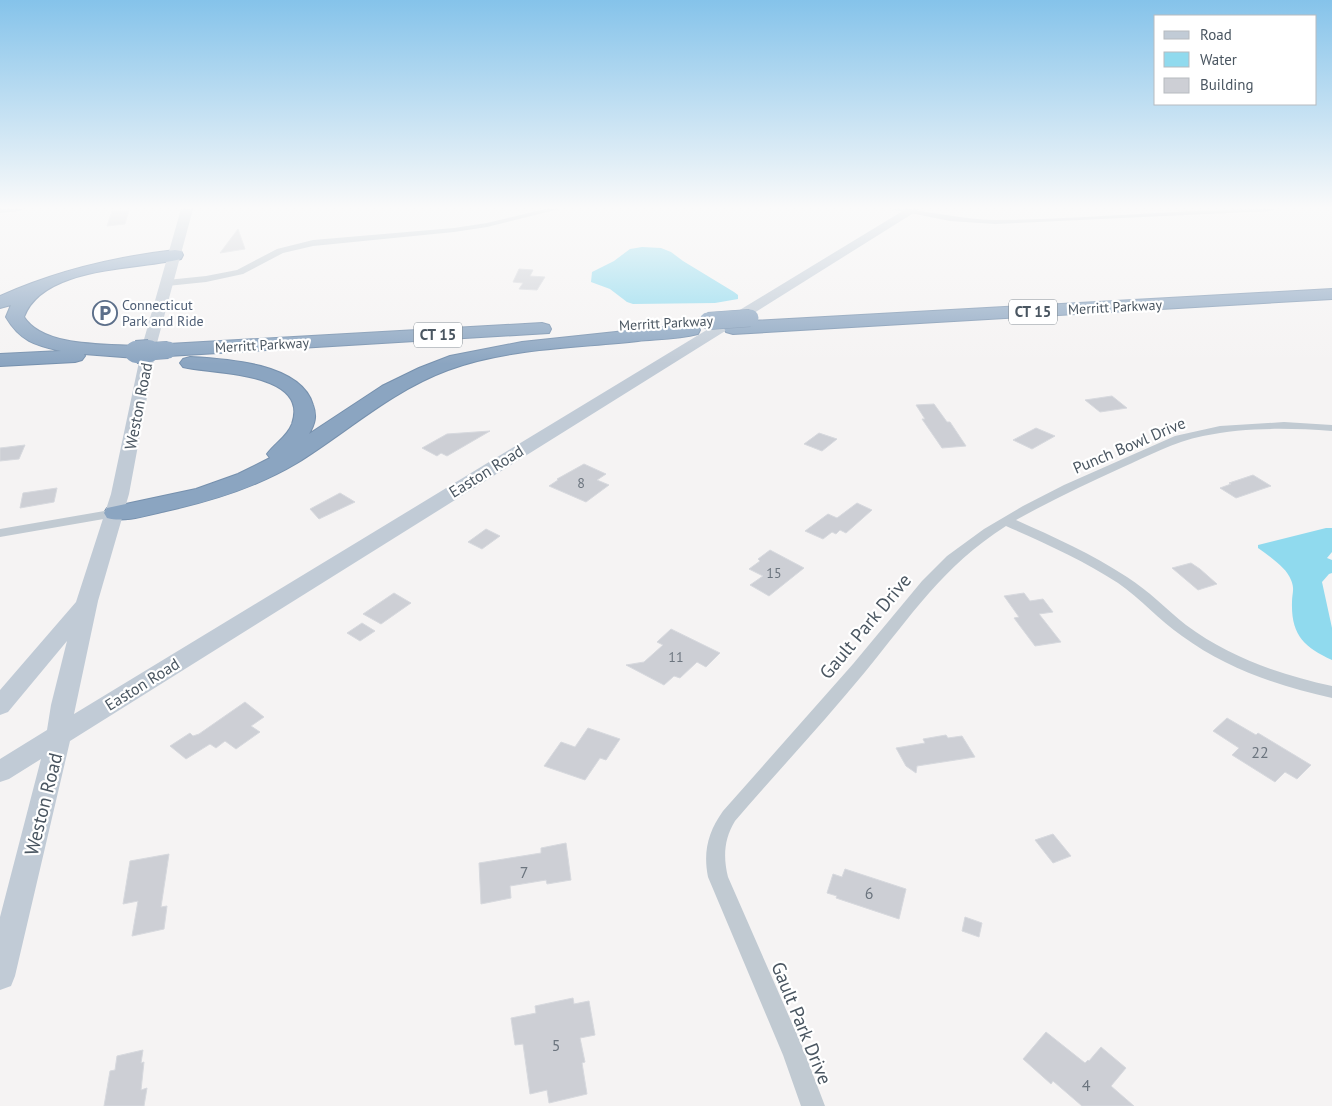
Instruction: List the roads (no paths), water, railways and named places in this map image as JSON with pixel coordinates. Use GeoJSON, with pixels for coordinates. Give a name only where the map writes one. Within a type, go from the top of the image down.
{"type":"FeatureCollection","features":[{"type":"Feature","properties":{"kind":"highway"},"geometry":{"type":"LineString","coordinates":[[0,303],[74,272],[106,264],[132,261]]}},
{"type":"Feature","properties":{"kind":"highway"},"geometry":{"type":"LineString","coordinates":[[49,282],[28,297],[17,310],[15,317],[22,329],[32,336],[59,344],[133,358]]}},
{"type":"Feature","properties":{"kind":"highway","name":"Merritt Parkway"},"geometry":{"type":"LineString","coordinates":[[0,371],[133,358],[699,326],[750,318],[1332,283]]}},
{"type":"Feature","properties":{"kind":"highway","name":"Merritt Parkway"},"geometry":{"type":"LineString","coordinates":[[699,326],[733,328],[1332,294]]}},
{"type":"Feature","properties":{"kind":"highway"},"geometry":{"type":"LineString","coordinates":[[116,513],[186,500],[240,482],[287,458],[385,392],[440,366],[479,355],[513,349],[699,326]]}},
{"type":"Feature","properties":{"kind":"highway"},"geometry":{"type":"LineString","coordinates":[[165,356],[259,372],[283,383],[301,399],[305,407],[305,420],[298,434],[283,451],[240,482]]}},
{"type":"Feature","properties":{"kind":"highway","name":"Merritt Parkway"},"geometry":{"type":"LineString","coordinates":[[0,360],[133,358]]}},
{"type":"Feature","properties":{"kind":"main road","name":"Weston Road"},"geometry":{"type":"LineString","coordinates":[[0,976],[59,736],[63,705],[87,601],[116,513],[142,380],[173,261]]}},
{"type":"Feature","properties":{"kind":"main road","name":"Easton Road"},"geometry":{"type":"LineString","coordinates":[[0,772],[825,261]]}},
{"type":"Feature","properties":{"kind":"main road","name":"Weston Road"},"geometry":{"type":"LineString","coordinates":[[0,706],[87,601]]}},
{"type":"Feature","properties":{"kind":"street"},"geometry":{"type":"LineString","coordinates":[[167,283],[206,279],[240,272],[262,261]]}},
{"type":"Feature","properties":{"kind":"street","name":"Punch Bowl Drive"},"geometry":{"type":"LineString","coordinates":[[1006,521],[1062,491],[1101,473],[1195,434],[1284,425],[1332,428]]}},
{"type":"Feature","properties":{"kind":"street"},"geometry":{"type":"LineString","coordinates":[[0,533],[116,513]]}},
{"type":"Feature","properties":{"kind":"street"},"geometry":{"type":"LineString","coordinates":[[1006,521],[1092,562],[1125,582],[1188,633],[1217,652],[1272,676],[1332,692]]}},
{"type":"Feature","properties":{"kind":"street","name":"Gault Park Drive"},"geometry":{"type":"LineString","coordinates":[[813,1106],[794,1054],[722,889],[715,862],[717,838],[729,816],[832,700],[932,579],[964,549],[1006,521]]}},
{"type":"Feature","properties":{"kind":"water"},"geometry":{"type":"Polygon","coordinates":[[[614,261],[682,261],[734,292],[738,295],[738,299],[715,303],[633,304],[627,302],[610,289],[591,282],[592,272],[614,261]]]}},
{"type":"Feature","properties":{"kind":"water"},"geometry":{"type":"Polygon","coordinates":[[[1332,528],[1332,552],[1327,558],[1332,560],[1332,573],[1322,582],[1332,628],[1332,660],[1314,650],[1301,638],[1294,623],[1292,613],[1293,586],[1291,580],[1286,571],[1277,562],[1258,548],[1258,545],[1332,528]]]}},
{"type":"Feature","properties":{"kind":"place","name":"Connecticut Park and Ride"},"geometry":{"type":"Point","coordinates":[105,313]}}]}
